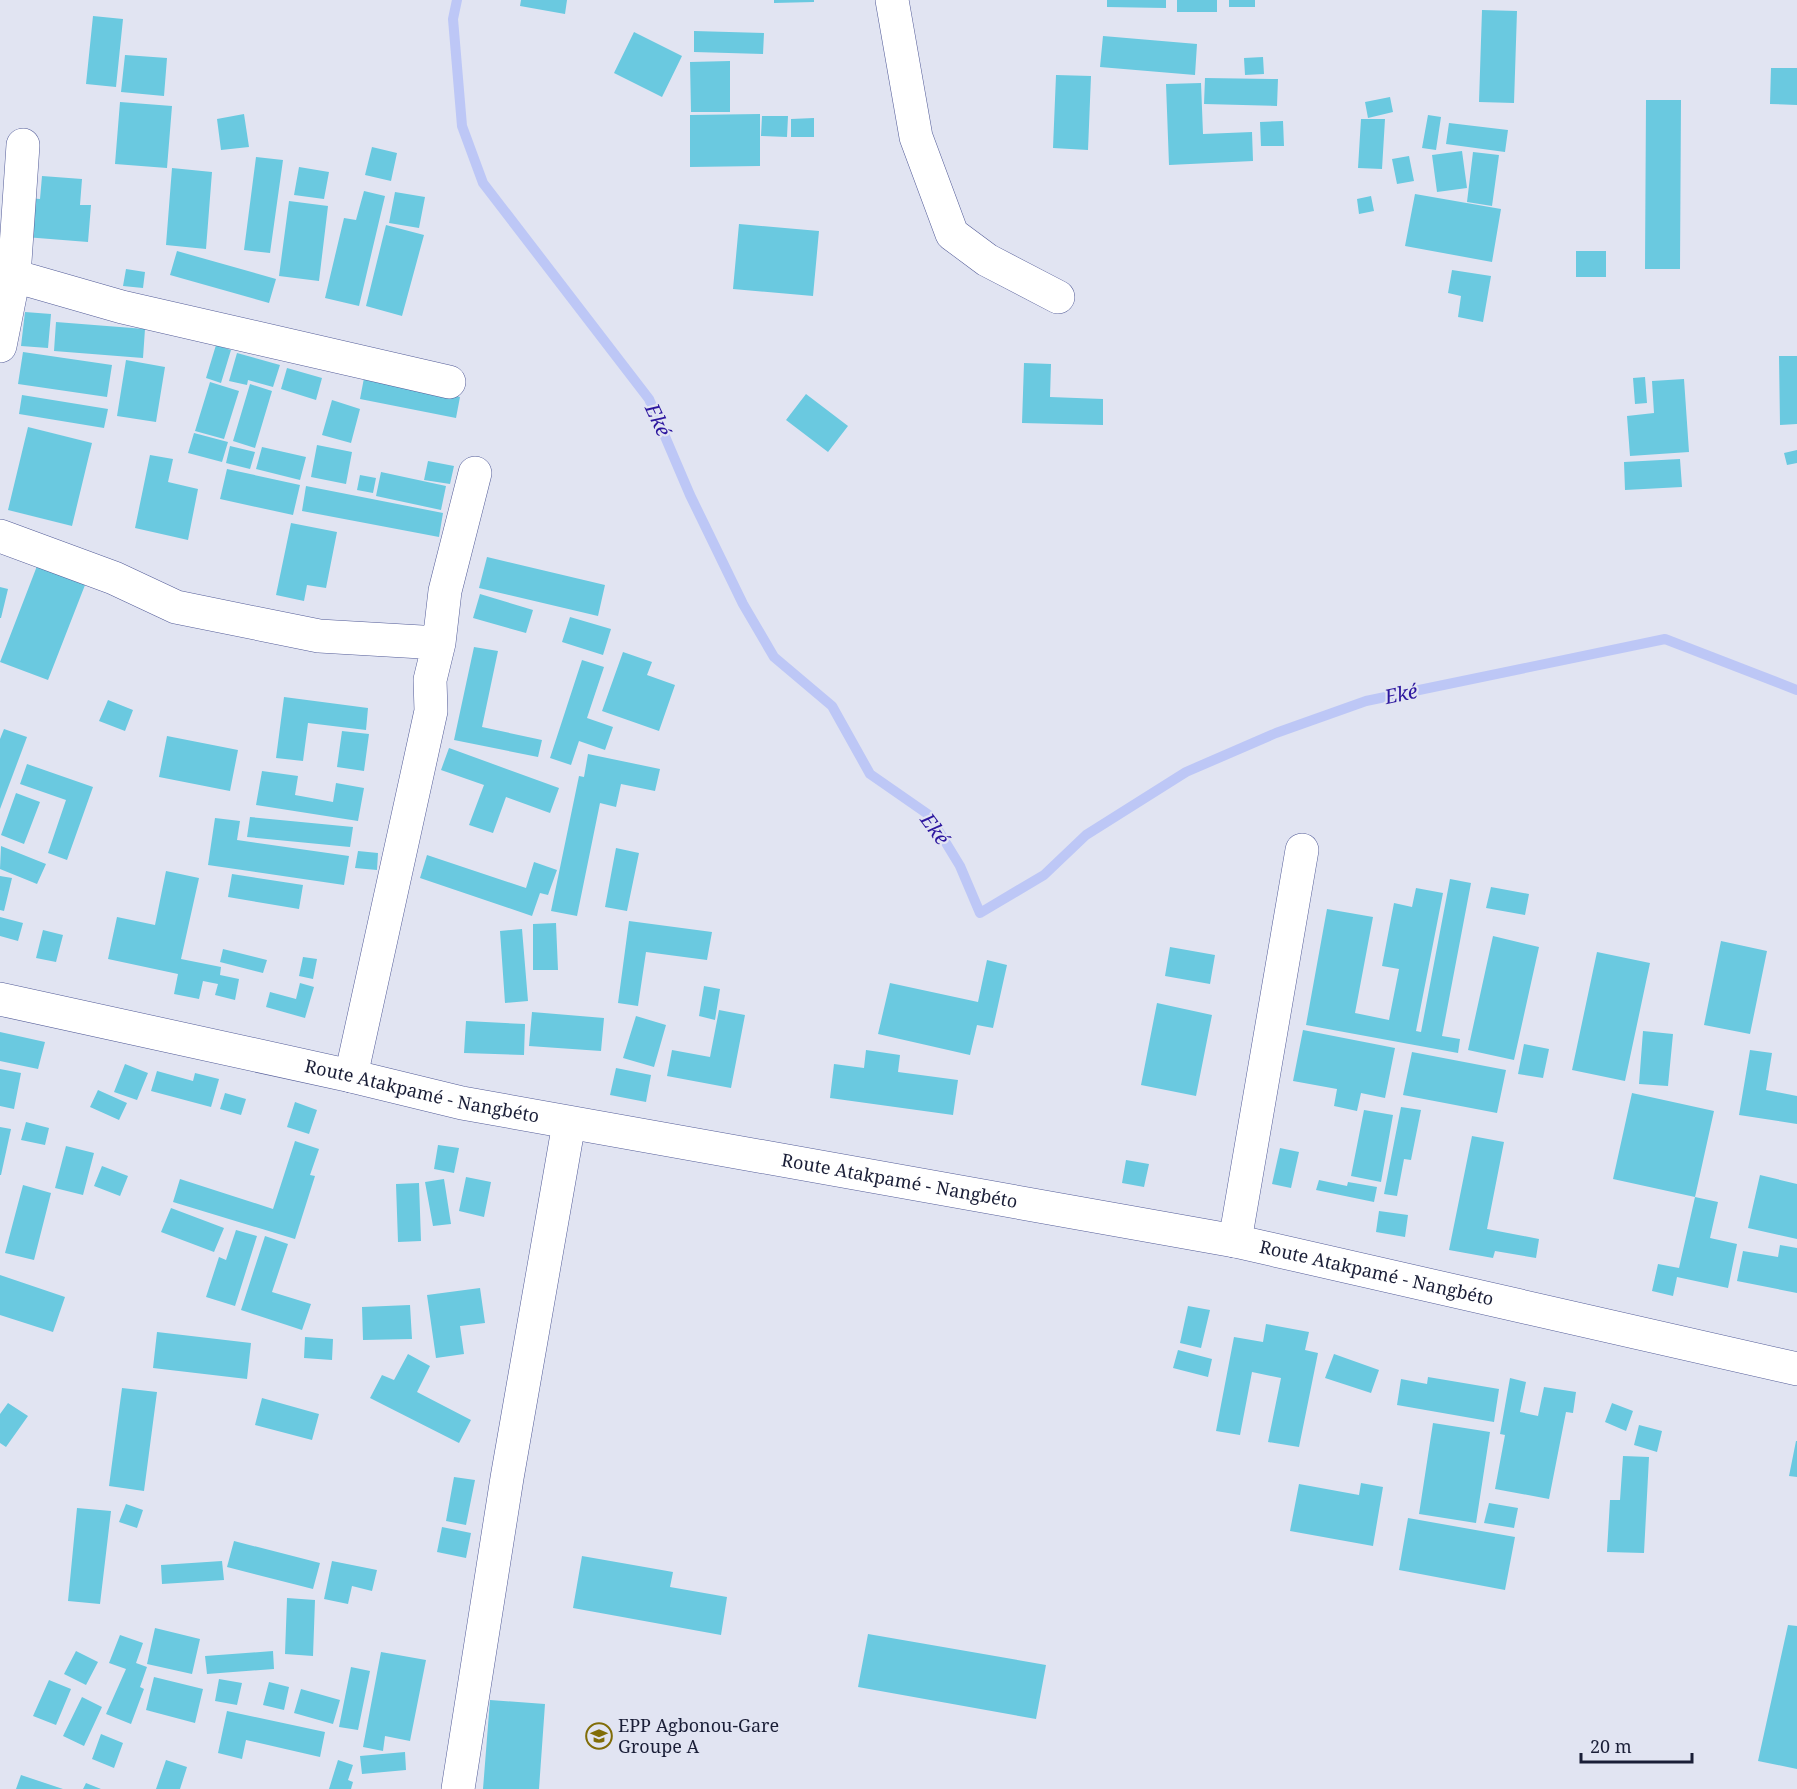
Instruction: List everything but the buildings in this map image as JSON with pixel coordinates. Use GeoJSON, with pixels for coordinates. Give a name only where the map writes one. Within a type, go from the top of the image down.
{"type":"FeatureCollection","features":[{"type":"Feature","properties":{"kind":"street"},"geometry":{"type":"LineString","coordinates":[[892,0],[916,137],[952,234],[987,260],[1058,297]]}},
{"type":"Feature","properties":{"kind":"street"},"geometry":{"type":"LineString","coordinates":[[0,346],[14,276],[23,146]]}},
{"type":"Feature","properties":{"kind":"street"},"geometry":{"type":"LineString","coordinates":[[14,276],[122,307],[449,382]]}},
{"type":"Feature","properties":{"kind":"street"},"geometry":{"type":"LineString","coordinates":[[351,1076],[431,711],[430,680],[439,643],[445,591],[475,473]]}},
{"type":"Feature","properties":{"kind":"street"},"geometry":{"type":"LineString","coordinates":[[0,536],[114,578],[176,607],[319,636],[439,643]]}},
{"type":"Feature","properties":{"kind":"street"},"geometry":{"type":"LineString","coordinates":[[1235,1241],[1302,850]]}},
{"type":"Feature","properties":{"kind":"street","name":"Route Atakpamé - Nangbéto"},"geometry":{"type":"LineString","coordinates":[[0,999],[351,1076],[462,1103],[1235,1241],[1797,1369]]}},
{"type":"Feature","properties":{"kind":"street"},"geometry":{"type":"LineString","coordinates":[[458,1789],[505,1489],[569,1123]]}},
{"type":"Feature","properties":{"kind":"waterway","name":"Eké"},"geometry":{"type":"LineString","coordinates":[[457,0],[453,19],[462,126],[483,183],[649,399],[690,495],[743,604],[774,657],[832,706],[870,774],[929,815],[960,866],[980,913],[1044,875],[1086,835],[1186,772],[1276,733],[1366,701],[1665,639],[1797,690]]}},
{"type":"Feature","properties":{"kind":"place","name":"EPP Agbonou-Gare Groupe A"},"geometry":{"type":"Point","coordinates":[599,1736]}}]}
